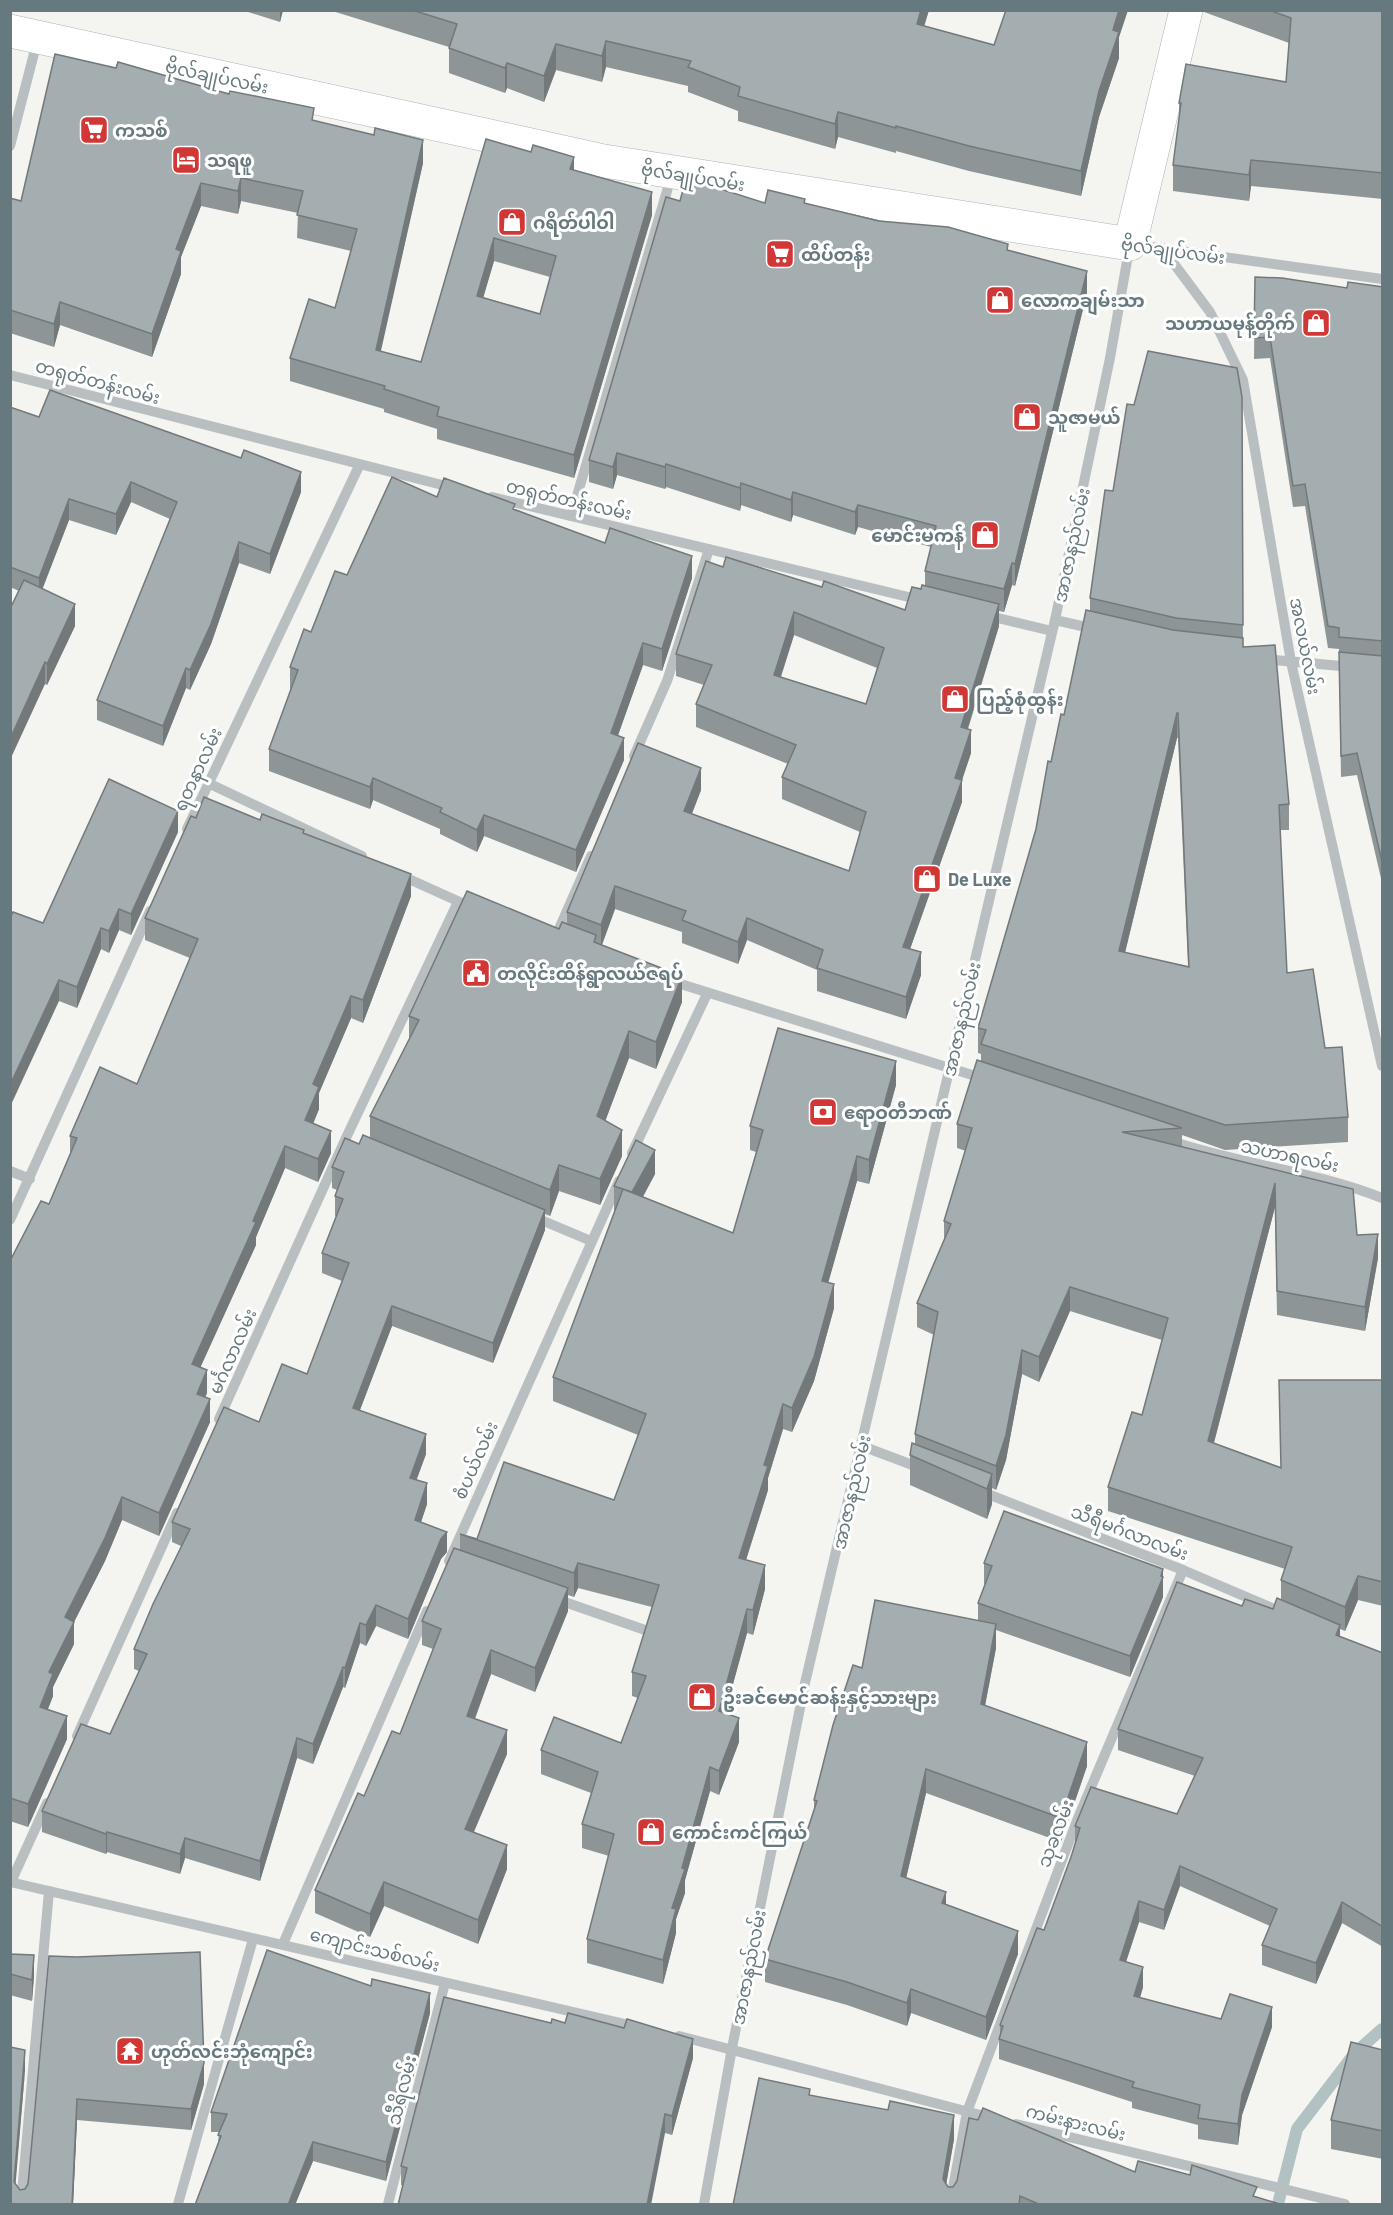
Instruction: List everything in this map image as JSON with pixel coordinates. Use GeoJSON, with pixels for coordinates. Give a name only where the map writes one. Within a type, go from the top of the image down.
{"type":"FeatureCollection","features":[{"type":"Feature","properties":{"kind":"main road","name":"အာဇာနည်လမ်း"},"geometry":{"type":"LineString","coordinates":[[1130,244],[1186,10]]}},
{"type":"Feature","properties":{"kind":"main road","name":"ဗိုလ်ချုပ်လမ်း"},"geometry":{"type":"LineString","coordinates":[[24,34],[672,173],[1130,244]]}},
{"type":"Feature","properties":{"kind":"street"},"geometry":{"type":"LineString","coordinates":[[10,146],[24,34]]}},
{"type":"Feature","properties":{"kind":"street"},"geometry":{"type":"LineString","coordinates":[[571,516],[672,173]]}},
{"type":"Feature","properties":{"kind":"street","name":"ဗိုလ်ချုပ်လမ်း"},"geometry":{"type":"LineString","coordinates":[[1130,244],[1383,279]]}},
{"type":"Feature","properties":{"kind":"street","name":"အာဇာနည်လမ်း"},"geometry":{"type":"LineString","coordinates":[[704,2205],[732,2048],[805,1683],[1055,620],[1110,358],[1130,244]]}},
{"type":"Feature","properties":{"kind":"street","name":"အလယ်လမ်း"},"geometry":{"type":"LineString","coordinates":[[1163,249],[1210,312],[1244,380],[1291,662],[1383,1066]]}},
{"type":"Feature","properties":{"kind":"street","name":"တရုတ်တန်းလမ်း"},"geometry":{"type":"LineString","coordinates":[[10,375],[359,466],[938,604]]}},
{"type":"Feature","properties":{"kind":"street","name":"ရတနာလမ်း"},"geometry":{"type":"LineString","coordinates":[[184,836],[359,466]]}},
{"type":"Feature","properties":{"kind":"street"},"geometry":{"type":"LineString","coordinates":[[630,767],[667,681],[709,549]]}},
{"type":"Feature","properties":{"kind":"street"},"geometry":{"type":"LineString","coordinates":[[972,612],[1052,631]]}},
{"type":"Feature","properties":{"kind":"street"},"geometry":{"type":"LineString","coordinates":[[1055,620],[1109,633]]}},
{"type":"Feature","properties":{"kind":"street"},"geometry":{"type":"LineString","coordinates":[[1256,658],[1360,668]]}},
{"type":"Feature","properties":{"kind":"street"},"geometry":{"type":"LineString","coordinates":[[208,783],[479,910]]}},
{"type":"Feature","properties":{"kind":"street"},"geometry":{"type":"LineString","coordinates":[[555,938],[597,842]]}},
{"type":"Feature","properties":{"kind":"street"},"geometry":{"type":"LineString","coordinates":[[10,1220],[155,900]]}},
{"type":"Feature","properties":{"kind":"street","name":"မင်္ဂလာလမ်း"},"geometry":{"type":"LineString","coordinates":[[213,1434],[351,1142],[458,902]]}},
{"type":"Feature","properties":{"kind":"street"},"geometry":{"type":"LineString","coordinates":[[664,978],[707,994],[995,1082]]}},
{"type":"Feature","properties":{"kind":"street","name":"စံပယ်လမ်း"},"geometry":{"type":"LineString","coordinates":[[444,1572],[454,1564],[591,1240],[707,994]]}},
{"type":"Feature","properties":{"kind":"street","name":"သဟာရလမ်း"},"geometry":{"type":"LineString","coordinates":[[1154,1135],[1210,1154],[1350,1185],[1383,1198]]}},
{"type":"Feature","properties":{"kind":"street"},"geometry":{"type":"LineString","coordinates":[[10,1171],[30,1179]]}},
{"type":"Feature","properties":{"kind":"street"},"geometry":{"type":"LineString","coordinates":[[527,1214],[591,1240]]}},
{"type":"Feature","properties":{"kind":"street"},"geometry":{"type":"LineString","coordinates":[[862,1446],[938,1475]]}},
{"type":"Feature","properties":{"kind":"street","name":"သီရီမင်္ဂလာလမ်း"},"geometry":{"type":"LineString","coordinates":[[970,1488],[1183,1570],[1298,1619]]}},
{"type":"Feature","properties":{"kind":"street"},"geometry":{"type":"LineString","coordinates":[[70,1751],[183,1500]]}},
{"type":"Feature","properties":{"kind":"street","name":"သုခလမ်း"},"geometry":{"type":"LineString","coordinates":[[950,2205],[967,2112],[1078,1818],[1183,1570]]}},
{"type":"Feature","properties":{"kind":"street"},"geometry":{"type":"LineString","coordinates":[[547,1596],[645,1630]]}},
{"type":"Feature","properties":{"kind":"street"},"geometry":{"type":"LineString","coordinates":[[283,1944],[430,1605]]}},
{"type":"Feature","properties":{"kind":"street"},"geometry":{"type":"LineString","coordinates":[[11,1882],[51,1794]]}},
{"type":"Feature","properties":{"kind":"street","name":"ကျောင်းသစ်လမ်း"},"geometry":{"type":"LineString","coordinates":[[11,1882],[732,2048]]}},
{"type":"Feature","properties":{"kind":"street"},"geometry":{"type":"LineString","coordinates":[[21,2205],[49,1891]]}},
{"type":"Feature","properties":{"kind":"street"},"geometry":{"type":"LineString","coordinates":[[178,2205],[253,1939]]}},
{"type":"Feature","properties":{"kind":"street","name":"သီရိလမ်း"},"geometry":{"type":"LineString","coordinates":[[388,2205],[446,1983]]}},
{"type":"Feature","properties":{"kind":"street","name":"ကမ်းနားလမ်း"},"geometry":{"type":"LineString","coordinates":[[732,2048],[967,2112],[1345,2205]]}},
{"type":"Feature","properties":{"kind":"building"},"geometry":{"type":"Polygon","coordinates":[[[412,10],[921,10],[917,24],[994,45],[1006,10],[1119,10],[1113,30],[1119,32],[1099,91],[1081,171],[969,146],[838,112],[835,124],[738,96],[740,87],[688,67],[691,61],[606,41],[602,56],[556,44],[544,76],[507,63],[505,68],[449,48],[457,24],[412,10]]]}},
{"type":"Feature","properties":{"kind":"building"},"geometry":{"type":"Polygon","coordinates":[[[1269,10],[1383,10],[1383,173],[1251,160],[1249,175],[1173,165],[1181,103],[1179,103],[1186,64],[1286,82],[1291,18],[1269,10]]]}},
{"type":"Feature","properties":{"kind":"building"},"geometry":{"type":"Polygon","coordinates":[[[55,54],[116,68],[118,62],[229,94],[230,91],[314,108],[312,120],[374,135],[375,128],[423,140],[376,350],[421,362],[486,139],[531,152],[533,145],[574,157],[570,169],[652,192],[574,455],[437,416],[439,407],[384,389],[385,386],[290,358],[309,299],[335,308],[357,229],[297,215],[303,191],[241,178],[238,191],[201,183],[176,249],[181,251],[152,334],[60,302],[54,324],[10,310],[10,198],[21,201],[55,54]],[[494,238],[477,296],[540,314],[556,256],[494,238]]]}},
{"type":"Feature","properties":{"kind":"building"},"geometry":{"type":"Polygon","coordinates":[[[686,178],[765,203],[768,190],[805,199],[804,203],[879,221],[948,227],[1008,244],[1007,250],[1087,271],[1015,564],[1012,563],[1004,589],[925,571],[936,526],[858,505],[855,512],[793,492],[791,500],[741,483],[740,488],[666,464],[665,467],[617,453],[613,467],[589,460],[666,197],[680,201],[686,178]]]}},
{"type":"Feature","properties":{"kind":"building"},"geometry":{"type":"Polygon","coordinates":[[[1255,277],[1282,278],[1347,288],[1348,282],[1383,287],[1383,641],[1339,637],[1339,628],[1328,626],[1305,484],[1293,486],[1270,337],[1254,338],[1255,277]]]}},
{"type":"Feature","properties":{"kind":"building"},"geometry":{"type":"Polygon","coordinates":[[[1148,351],[1237,368],[1242,397],[1243,625],[1176,618],[1090,598],[1105,490],[1113,491],[1127,404],[1134,405],[1148,351]]]}},
{"type":"Feature","properties":{"kind":"building"},"geometry":{"type":"Polygon","coordinates":[[[50,390],[241,458],[244,450],[301,472],[270,554],[239,542],[211,624],[190,670],[186,668],[163,726],[97,700],[177,502],[131,482],[116,514],[69,499],[39,578],[10,567],[10,407],[39,417],[50,390]]]}},
{"type":"Feature","properties":{"kind":"building"},"geometry":{"type":"Polygon","coordinates":[[[392,477],[437,497],[444,478],[515,504],[513,509],[605,543],[610,528],[692,556],[662,649],[643,643],[611,733],[624,738],[576,850],[484,815],[477,830],[440,812],[442,808],[373,778],[370,787],[269,749],[298,670],[290,667],[304,629],[311,632],[335,571],[347,575],[392,477]]]}},
{"type":"Feature","properties":{"kind":"building"},"geometry":{"type":"Polygon","coordinates":[[[726,557],[822,587],[824,581],[905,610],[912,587],[921,589],[922,585],[999,604],[961,727],[971,730],[955,778],[962,780],[903,947],[921,952],[906,997],[817,968],[823,950],[747,918],[738,942],[682,920],[686,911],[615,886],[601,925],[567,912],[638,743],[701,768],[684,811],[849,871],[866,812],[782,777],[796,745],[696,704],[712,665],[676,654],[706,561],[723,567],[726,557]],[[794,612],[774,675],[866,704],[884,648],[794,612]]]}},
{"type":"Feature","properties":{"kind":"building"},"geometry":{"type":"Polygon","coordinates":[[[24,580],[75,604],[47,664],[45,662],[10,739],[10,609],[24,580]]]}},
{"type":"Feature","properties":{"kind":"building"},"geometry":{"type":"Polygon","coordinates":[[[1086,610],[1173,630],[1243,638],[1243,647],[1275,645],[1289,804],[1279,805],[1287,973],[1313,969],[1325,1048],[1342,1047],[1348,1117],[1225,1125],[981,1044],[986,1030],[978,1028],[1036,829],[1048,761],[1051,762],[1061,714],[1064,715],[1086,610]],[[1178,713],[1119,951],[1189,967],[1178,713]]]}},
{"type":"Feature","properties":{"kind":"building"},"geometry":{"type":"Polygon","coordinates":[[[1339,652],[1383,656],[1383,866],[1357,753],[1341,756],[1339,652]]]}},
{"type":"Feature","properties":{"kind":"building"},"geometry":{"type":"Polygon","coordinates":[[[109,779],[178,811],[131,914],[119,909],[109,931],[101,928],[77,987],[59,980],[10,1085],[10,916],[13,912],[43,923],[109,779]]]}},
{"type":"Feature","properties":{"kind":"building"},"geometry":{"type":"Polygon","coordinates":[[[204,797],[260,820],[262,814],[304,830],[303,833],[411,874],[363,1000],[351,996],[313,1084],[319,1087],[305,1120],[331,1131],[318,1159],[285,1146],[253,1221],[256,1222],[192,1364],[207,1370],[197,1394],[210,1399],[159,1513],[122,1497],[105,1538],[65,1617],[74,1622],[49,1672],[53,1674],[40,1707],[67,1716],[28,1804],[10,1798],[10,1261],[41,1201],[49,1204],[77,1138],[70,1136],[100,1067],[137,1084],[198,939],[145,918],[191,816],[196,818],[204,797]]]}},
{"type":"Feature","properties":{"kind":"building"},"geometry":{"type":"Polygon","coordinates":[[[467,891],[559,929],[562,922],[596,935],[594,942],[682,976],[656,1042],[629,1031],[597,1116],[622,1130],[600,1179],[559,1165],[550,1190],[370,1116],[419,1020],[409,1016],[467,891]]]}},
{"type":"Feature","properties":{"kind":"building"},"geometry":{"type":"Polygon","coordinates":[[[778,1028],[896,1061],[869,1160],[857,1156],[822,1281],[834,1284],[814,1357],[792,1408],[783,1404],[764,1465],[768,1466],[739,1558],[765,1565],[753,1610],[747,1609],[719,1711],[739,1718],[719,1771],[710,1767],[682,1868],[685,1869],[672,1908],[676,1909],[663,1960],[587,1939],[614,1834],[582,1824],[598,1772],[541,1750],[554,1717],[621,1743],[646,1676],[632,1672],[659,1585],[578,1563],[574,1573],[460,1534],[477,1539],[504,1462],[614,1500],[646,1414],[553,1377],[623,1189],[733,1233],[763,1130],[750,1126],[778,1028]]]}},
{"type":"Feature","properties":{"kind":"building"},"geometry":{"type":"Polygon","coordinates":[[[977,1060],[1182,1128],[1122,1132],[1353,1189],[1357,1235],[1378,1234],[1365,1307],[1277,1291],[1275,1183],[1208,1441],[1281,1468],[1279,1380],[1383,1380],[1383,1582],[1358,1576],[1345,1607],[1281,1580],[1292,1547],[1108,1487],[1132,1412],[1142,1415],[1168,1318],[1070,1287],[1039,1357],[1022,1350],[1006,1435],[996,1466],[915,1434],[938,1312],[917,1303],[951,1224],[944,1221],[972,1128],[957,1124],[977,1060]]]}},
{"type":"Feature","properties":{"kind":"building"},"geometry":{"type":"Polygon","coordinates":[[[363,1135],[545,1210],[493,1343],[392,1306],[353,1408],[426,1434],[410,1478],[427,1483],[415,1520],[447,1532],[441,1539],[408,1619],[376,1605],[366,1625],[360,1623],[345,1668],[343,1667],[313,1744],[297,1738],[260,1861],[185,1838],[180,1854],[107,1832],[106,1834],[42,1811],[81,1724],[110,1734],[147,1654],[134,1649],[153,1604],[190,1529],[172,1522],[224,1407],[259,1422],[282,1364],[307,1374],[349,1263],[322,1253],[343,1199],[335,1196],[344,1172],[332,1167],[345,1138],[359,1144],[363,1135]]]}},
{"type":"Feature","properties":{"kind":"building"},"geometry":{"type":"Polygon","coordinates":[[[636,1140],[655,1150],[632,1192],[614,1186],[636,1140]]]}},
{"type":"Feature","properties":{"kind":"building"},"geometry":{"type":"Polygon","coordinates":[[[912,1443],[992,1474],[987,1489],[910,1455],[912,1443]]]}},
{"type":"Feature","properties":{"kind":"building"},"geometry":{"type":"Polygon","coordinates":[[[1004,1511],[1163,1569],[1161,1576],[1163,1577],[1130,1656],[978,1603],[992,1566],[984,1563],[1004,1511]]]}},
{"type":"Feature","properties":{"kind":"building"},"geometry":{"type":"Polygon","coordinates":[[[454,1548],[568,1588],[535,1668],[491,1650],[467,1716],[507,1730],[465,1829],[507,1845],[478,1920],[384,1882],[370,1914],[315,1890],[358,1793],[364,1796],[392,1731],[400,1734],[441,1629],[422,1621],[454,1548]]]}},
{"type":"Feature","properties":{"kind":"building"},"geometry":{"type":"Polygon","coordinates":[[[1177,1582],[1242,1606],[1245,1599],[1273,1609],[1277,1598],[1340,1625],[1336,1635],[1383,1653],[1383,1927],[1342,1902],[1316,1963],[1262,1945],[1277,1909],[1180,1866],[1164,1910],[1139,1901],[1120,1960],[1143,1967],[1134,1996],[1221,2019],[1230,1994],[1272,2007],[1242,2095],[1238,2124],[1198,2118],[1200,2105],[1132,2087],[1134,2082],[999,2039],[1003,2026],[1000,2025],[1037,1928],[1044,1930],[1071,1857],[1080,1828],[1075,1826],[1091,1787],[1177,1814],[1203,1758],[1118,1729],[1177,1582]]]}},
{"type":"Feature","properties":{"kind":"building"},"geometry":{"type":"Polygon","coordinates":[[[875,1600],[996,1624],[981,1704],[1087,1742],[1061,1818],[926,1769],[901,1876],[946,1892],[942,1903],[1018,1931],[986,2017],[911,1989],[907,2003],[847,1982],[765,1959],[817,1801],[814,1800],[833,1725],[853,1665],[862,1668],[875,1600]]]}},
{"type":"Feature","properties":{"kind":"building"},"geometry":{"type":"Polygon","coordinates":[[[267,1950],[371,1986],[372,1979],[430,1993],[386,2162],[313,2142],[288,2205],[195,2205],[227,2114],[211,2112],[267,1950]]]}},
{"type":"Feature","properties":{"kind":"building"},"geometry":{"type":"Polygon","coordinates":[[[200,1952],[204,2063],[191,2109],[77,2099],[72,2205],[10,2205],[10,2047],[25,2050],[14,2182],[20,2190],[25,2189],[28,2184],[49,1956],[200,1952]]]}},
{"type":"Feature","properties":{"kind":"building"},"geometry":{"type":"Polygon","coordinates":[[[10,1954],[34,1955],[32,1980],[10,1974],[10,1954]]]}},
{"type":"Feature","properties":{"kind":"building"},"geometry":{"type":"Polygon","coordinates":[[[444,1997],[551,2023],[552,2019],[565,2023],[568,2013],[624,2028],[627,2019],[693,2039],[672,2116],[665,2114],[647,2205],[398,2205],[407,2168],[401,2166],[444,1997]]]}},
{"type":"Feature","properties":{"kind":"building"},"geometry":{"type":"Polygon","coordinates":[[[1351,2042],[1383,2050],[1383,2131],[1331,2120],[1351,2042]]]}},
{"type":"Feature","properties":{"kind":"building"},"geometry":{"type":"Polygon","coordinates":[[[759,2078],[810,2089],[809,2095],[888,2110],[890,2101],[954,2115],[943,2179],[948,2187],[953,2187],[957,2181],[969,2118],[978,2120],[983,2108],[1135,2172],[1138,2161],[1190,2175],[1192,2165],[1257,2187],[1253,2196],[1283,2205],[1041,2205],[1020,2196],[1019,2205],[733,2205],[759,2078]]]}},
{"type":"Feature","properties":{"kind":"waterway"},"geometry":{"type":"LineString","coordinates":[[1278,2204],[1297,2129],[1355,2053],[1382,2029]]}},
{"type":"Feature","properties":{"kind":"place","name":"ကသစ်"},"geometry":{"type":"Point","coordinates":[94,130]}},
{"type":"Feature","properties":{"kind":"place","name":"သရဖူ"},"geometry":{"type":"Point","coordinates":[186,160]}},
{"type":"Feature","properties":{"kind":"place","name":"ဂရိတ်ပါဝါ"},"geometry":{"type":"Point","coordinates":[512,222]}},
{"type":"Feature","properties":{"kind":"place","name":"ထိပ်တန်း"},"geometry":{"type":"Point","coordinates":[780,254]}},
{"type":"Feature","properties":{"kind":"place","name":"လောကချမ်းသာ"},"geometry":{"type":"Point","coordinates":[1000,300]}},
{"type":"Feature","properties":{"kind":"place","name":"သဟာယမုန့်တိုက်"},"geometry":{"type":"Point","coordinates":[1316,323]}},
{"type":"Feature","properties":{"kind":"place","name":"သူဇာမယ်"},"geometry":{"type":"Point","coordinates":[1027,417]}},
{"type":"Feature","properties":{"kind":"place","name":"မောင်းမကန်"},"geometry":{"type":"Point","coordinates":[985,535]}},
{"type":"Feature","properties":{"kind":"place","name":"ပြည့်စုံထွန်း"},"geometry":{"type":"Point","coordinates":[955,699]}},
{"type":"Feature","properties":{"kind":"place","name":"De Luxe"},"geometry":{"type":"Point","coordinates":[927,879]}},
{"type":"Feature","properties":{"kind":"place","name":"တလိုင်းထိန်ရွာလယ်ဇရပ်"},"geometry":{"type":"Point","coordinates":[476,973]}},
{"type":"Feature","properties":{"kind":"place","name":"ဧရာဝတီဘဏ်"},"geometry":{"type":"Point","coordinates":[823,1112]}},
{"type":"Feature","properties":{"kind":"place","name":"ဦးခင်မောင်ဆန်းနှင့်သားများ"},"geometry":{"type":"Point","coordinates":[702,1697]}},
{"type":"Feature","properties":{"kind":"place","name":"ကောင်းကင်ကြယ်"},"geometry":{"type":"Point","coordinates":[651,1832]}},
{"type":"Feature","properties":{"kind":"place","name":"ဟုတ်လင်းဘုံကျောင်း"},"geometry":{"type":"Point","coordinates":[130,2051]}}]}
